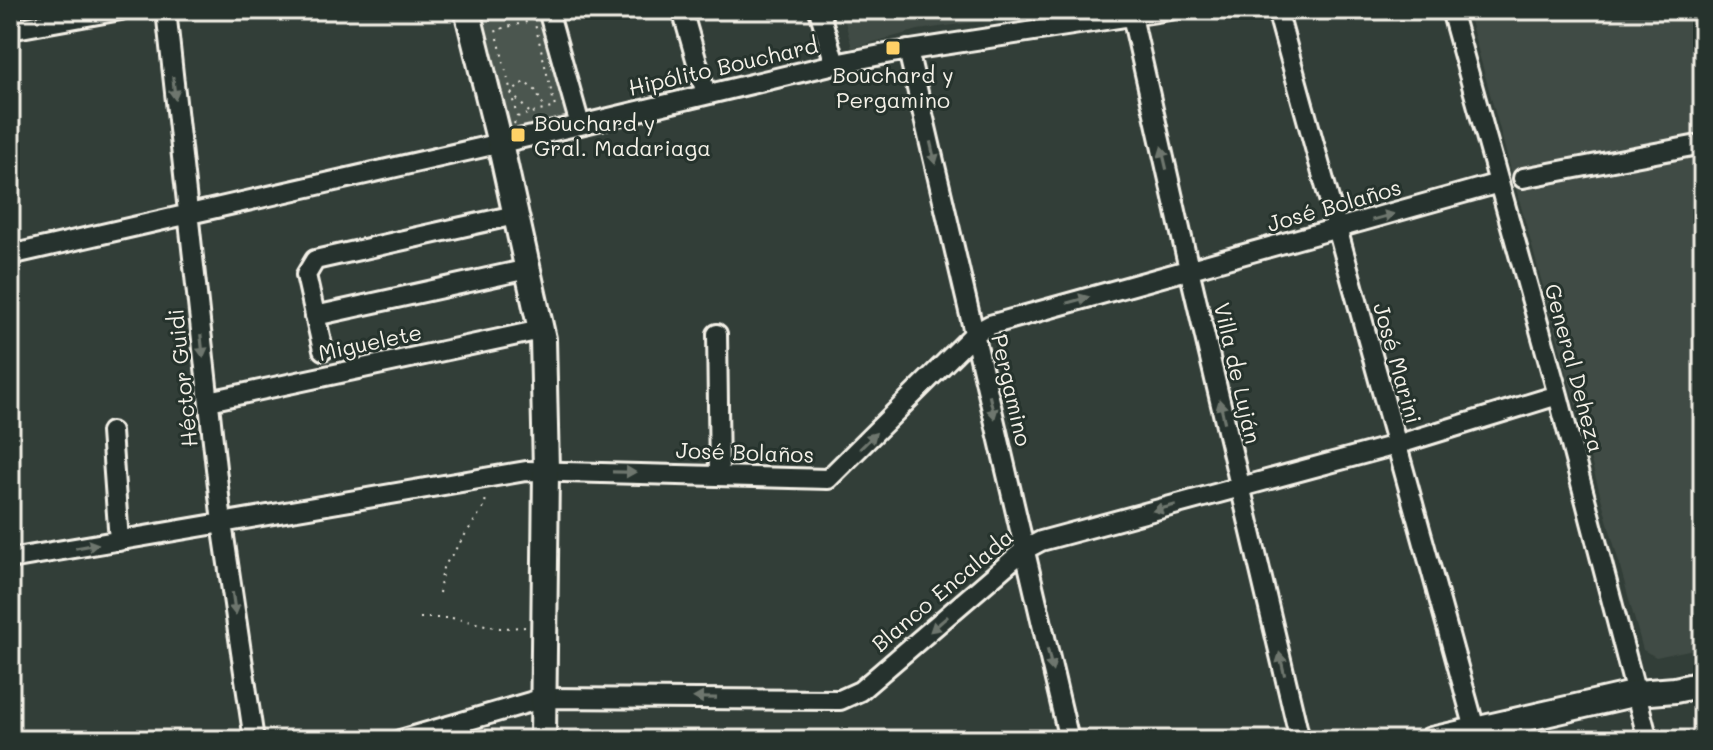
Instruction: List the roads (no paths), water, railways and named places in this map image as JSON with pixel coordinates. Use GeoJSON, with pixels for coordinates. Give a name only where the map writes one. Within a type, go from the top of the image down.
{"type":"FeatureCollection","features":[{"type":"Feature","properties":{"kind":"main road"},"geometry":{"type":"LineString","coordinates":[[467,10],[505,142],[515,215],[541,330],[546,470],[543,740]]}},
{"type":"Feature","properties":{"kind":"main road"},"geometry":{"type":"LineString","coordinates":[[1637,693],[1673,674],[1703,667]]}},
{"type":"Feature","properties":{"kind":"main road"},"geometry":{"type":"LineString","coordinates":[[1431,740],[1637,693],[1703,684]]}},
{"type":"Feature","properties":{"kind":"street"},"geometry":{"type":"LineString","coordinates":[[10,30],[121,10]]}},
{"type":"Feature","properties":{"kind":"street","name":"Héctor Guidi"},"geometry":{"type":"LineString","coordinates":[[166,10],[222,523],[254,740]]}},
{"type":"Feature","properties":{"kind":"street"},"geometry":{"type":"LineString","coordinates":[[548,10],[580,125]]}},
{"type":"Feature","properties":{"kind":"street"},"geometry":{"type":"LineString","coordinates":[[682,10],[706,94]]}},
{"type":"Feature","properties":{"kind":"street"},"geometry":{"type":"LineString","coordinates":[[819,10],[835,64]]}},
{"type":"Feature","properties":{"kind":"street","name":"Hipólito Bouchard"},"geometry":{"type":"LineString","coordinates":[[10,255],[835,64],[1170,10]]}},
{"type":"Feature","properties":{"kind":"street","name":"José Marini"},"geometry":{"type":"LineString","coordinates":[[1277,10],[1475,729]]}},
{"type":"Feature","properties":{"kind":"street","name":"General Deheza"},"geometry":{"type":"LineString","coordinates":[[1451,10],[1558,395],[1648,740]]}},
{"type":"Feature","properties":{"kind":"street","name":"Villa de Luján"},"geometry":{"type":"LineString","coordinates":[[1132,16],[1300,740]]}},
{"type":"Feature","properties":{"kind":"street","name":"Pergamino"},"geometry":{"type":"LineString","coordinates":[[908,50],[1069,740]]}},
{"type":"Feature","properties":{"kind":"street"},"geometry":{"type":"LineString","coordinates":[[1523,178],[1703,144]]}},
{"type":"Feature","properties":{"kind":"street","name":"José Bolaños"},"geometry":{"type":"LineString","coordinates":[[10,559],[546,470],[828,479],[975,333],[990,325],[1499,183]]}},
{"type":"Feature","properties":{"kind":"street"},"geometry":{"type":"LineString","coordinates":[[323,350],[306,275],[315,260],[515,215]]}},
{"type":"Feature","properties":{"kind":"street"},"geometry":{"type":"LineString","coordinates":[[315,316],[528,269]]}},
{"type":"Feature","properties":{"kind":"street","name":"Miguelete"},"geometry":{"type":"LineString","coordinates":[[209,401],[541,330]]}},
{"type":"Feature","properties":{"kind":"street"},"geometry":{"type":"LineString","coordinates":[[717,334],[719,475]]}},
{"type":"Feature","properties":{"kind":"street","name":"Blanco Encalada"},"geometry":{"type":"LineString","coordinates":[[400,740],[544,698],[840,700],[860,691],[1024,550],[1041,541],[1396,445],[1558,395]]}},
{"type":"Feature","properties":{"kind":"street"},"geometry":{"type":"LineString","coordinates":[[111,432],[119,541]]}},
{"type":"Feature","properties":{"kind":"place","name":"Bouchard y Pergamino"},"geometry":{"type":"Point","coordinates":[893,48]}},
{"type":"Feature","properties":{"kind":"place","name":"Bouchard y Gral. Madariaga"},"geometry":{"type":"Point","coordinates":[518,135]}}]}
